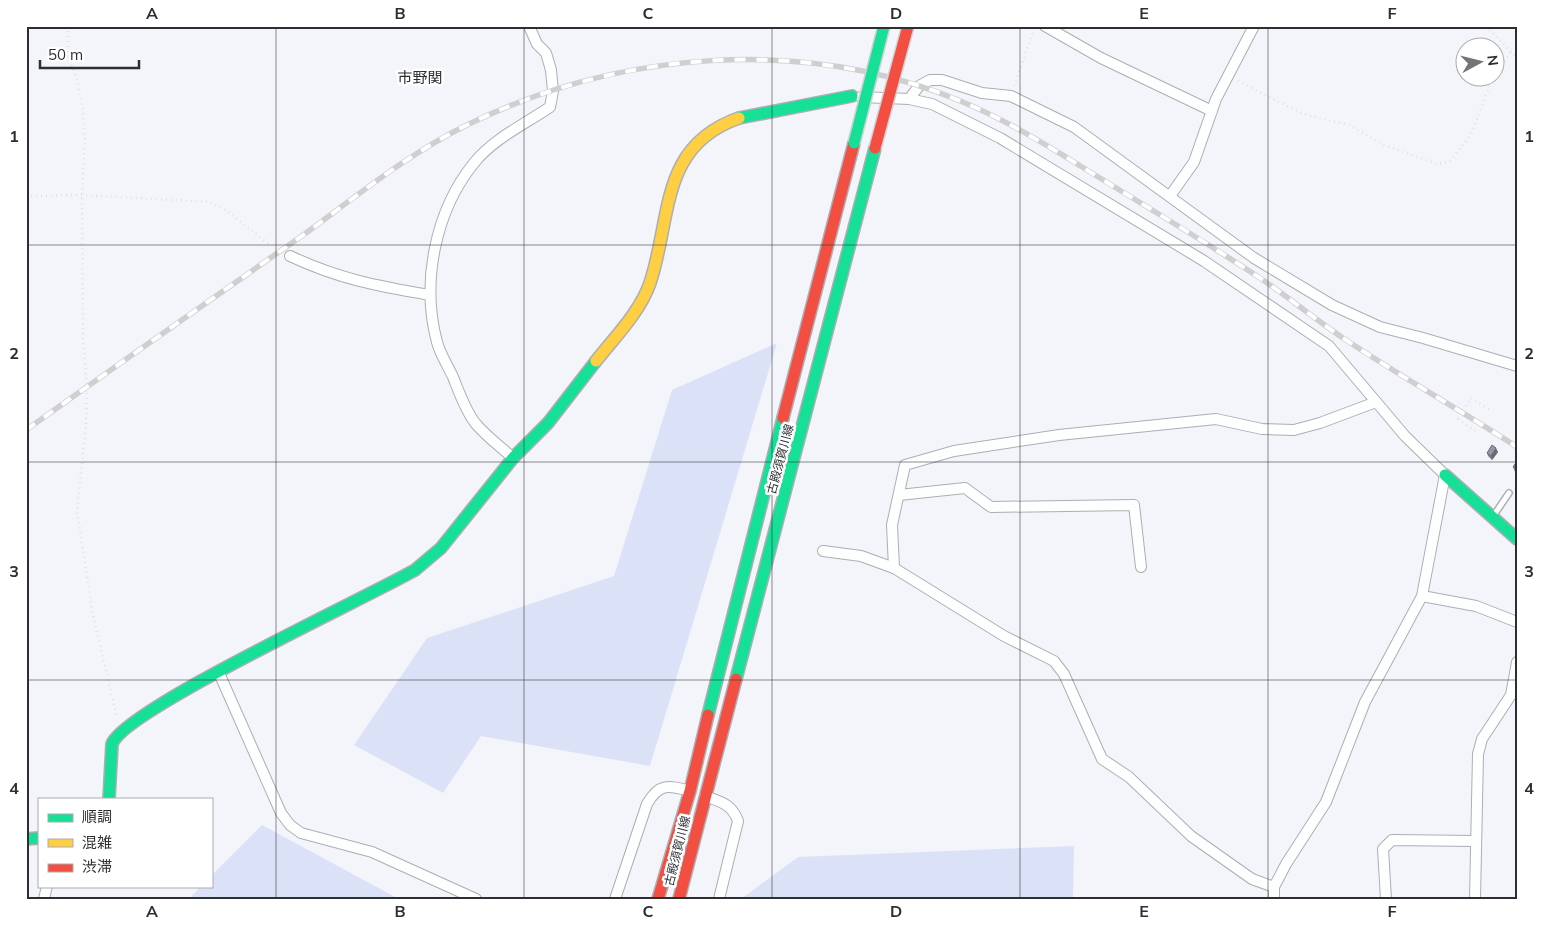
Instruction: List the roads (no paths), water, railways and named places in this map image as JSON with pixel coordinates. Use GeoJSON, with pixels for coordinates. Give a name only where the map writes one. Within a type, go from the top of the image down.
{"type":"FeatureCollection","features":[{"type":"Feature","properties":{"kind":"main road","name":"古殿須賀川線"},"geometry":{"type":"LineString","coordinates":[[658,899],[690,791],[744,571],[884,26]]}},
{"type":"Feature","properties":{"kind":"main road","name":"古殿須賀川線"},"geometry":{"type":"LineString","coordinates":[[679,899],[908,26]]}},
{"type":"Feature","properties":{"kind":"main road"},"geometry":{"type":"LineString","coordinates":[[109,798],[114,738],[127,724],[219,673],[415,570],[441,548],[513,458],[548,423],[638,307],[650,283],[670,191],[689,151],[721,124],[748,114],[852,96]]}},
{"type":"Feature","properties":{"kind":"main road"},"geometry":{"type":"LineString","coordinates":[[1445,475],[1517,539]]}},
{"type":"Feature","properties":{"kind":"street"},"geometry":{"type":"LineString","coordinates":[[513,458],[476,424],[437,344],[430,295],[431,266],[437,241],[455,189],[475,161],[494,144],[550,107],[553,91],[551,70],[546,53],[537,44],[529,26]]}},
{"type":"Feature","properties":{"kind":"street"},"geometry":{"type":"LineString","coordinates":[[1045,26],[1101,58],[1212,111]]}},
{"type":"Feature","properties":{"kind":"street"},"geometry":{"type":"LineString","coordinates":[[1170,196],[1194,162],[1212,111],[1254,26]]}},
{"type":"Feature","properties":{"kind":"street"},"geometry":{"type":"LineString","coordinates":[[909,99],[919,86],[930,80],[942,80],[982,93],[1011,96],[1074,127],[1254,258],[1332,305],[1380,328],[1423,338],[1517,366]]}},
{"type":"Feature","properties":{"kind":"street"},"geometry":{"type":"LineString","coordinates":[[852,96],[909,99],[932,104],[1000,138],[1204,261],[1329,346],[1405,436],[1445,475],[1422,596],[1365,702],[1326,802],[1286,864],[1274,887],[1274,899]]}},
{"type":"Feature","properties":{"kind":"street"},"geometry":{"type":"LineString","coordinates":[[290,256],[325,272],[359,282],[430,295]]}},
{"type":"Feature","properties":{"kind":"street"},"geometry":{"type":"LineString","coordinates":[[894,568],[892,525],[905,465],[954,451],[1059,435],[1216,419],[1262,429],[1294,430],[1320,423],[1376,402]]}},
{"type":"Feature","properties":{"kind":"street"},"geometry":{"type":"LineString","coordinates":[[898,495],[965,488],[991,507],[1134,505],[1141,567]]}},
{"type":"Feature","properties":{"kind":"street"},"geometry":{"type":"LineString","coordinates":[[822,551],[861,556],[894,568],[1004,636],[1054,661],[1064,674],[1102,759],[1129,777],[1191,836],[1252,878],[1274,887]]}},
{"type":"Feature","properties":{"kind":"street"},"geometry":{"type":"LineString","coordinates":[[1422,596],[1476,606],[1517,622]]}},
{"type":"Feature","properties":{"kind":"street"},"geometry":{"type":"LineString","coordinates":[[1475,899],[1478,754],[1482,739],[1511,695],[1517,662]]}},
{"type":"Feature","properties":{"kind":"street"},"geometry":{"type":"LineString","coordinates":[[219,673],[281,813],[290,825],[301,833],[372,852],[476,899]]}},
{"type":"Feature","properties":{"kind":"street"},"geometry":{"type":"LineString","coordinates":[[615,899],[647,804],[653,793],[662,787],[672,786],[690,791]]}},
{"type":"Feature","properties":{"kind":"street"},"geometry":{"type":"LineString","coordinates":[[705,796],[726,804],[734,810],[738,821],[719,899]]}},
{"type":"Feature","properties":{"kind":"street"},"geometry":{"type":"LineString","coordinates":[[1386,899],[1383,848],[1392,840],[1475,841]]}},
{"type":"Feature","properties":{"kind":"lane"},"geometry":{"type":"LineString","coordinates":[[1494,517],[1509,493]]}},
{"type":"Feature","properties":{"kind":"railway"},"geometry":{"type":"LineString","coordinates":[[26,430],[306,233],[385,175],[447,135],[469,124],[527,99],[587,80],[649,67],[711,61],[774,60],[837,66],[898,80],[958,100],[997,118],[1053,149],[1222,254],[1270,285],[1343,338],[1517,447]]}},
{"type":"Feature","properties":{"kind":"district","name":"市野関"},"geometry":{"type":"Point","coordinates":[420,77]}}]}
